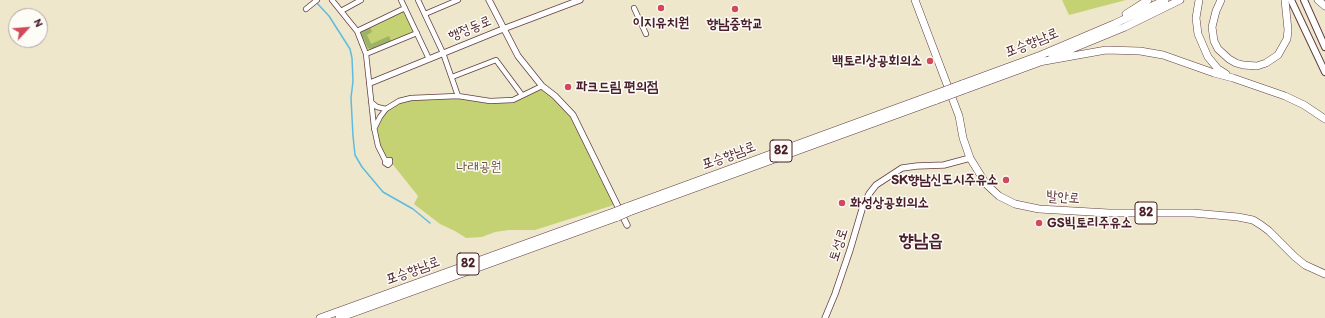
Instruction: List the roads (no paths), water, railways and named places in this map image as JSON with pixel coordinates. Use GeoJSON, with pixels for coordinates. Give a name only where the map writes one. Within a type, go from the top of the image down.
{"type":"FeatureCollection","features":[{"type":"Feature","properties":{"kind":"main road","name":"발안로"},"geometry":{"type":"LineString","coordinates":[[915,0],[959,116],[963,138],[970,158],[986,184],[999,196],[1015,204],[1039,209],[1086,212],[1193,213],[1238,217],[1253,220],[1269,231],[1305,265],[1325,274]]}},
{"type":"Feature","properties":{"kind":"main road"},"geometry":{"type":"LineString","coordinates":[[1114,24],[1148,0]]}},
{"type":"Feature","properties":{"kind":"main road","name":"포승향남로"},"geometry":{"type":"LineString","coordinates":[[339,318],[963,87],[1114,24],[1165,0]]}},
{"type":"Feature","properties":{"kind":"main road","name":"포승향남로"},"geometry":{"type":"LineString","coordinates":[[963,87],[1039,62],[1125,27],[1180,0]]}},
{"type":"Feature","properties":{"kind":"main road"},"geometry":{"type":"LineString","coordinates":[[1199,0],[1196,18],[1198,34],[1208,57],[1218,69],[1233,78]]}},
{"type":"Feature","properties":{"kind":"main road"},"geometry":{"type":"LineString","coordinates":[[1221,0],[1216,11],[1212,27],[1214,41],[1218,49],[1236,63],[1257,66],[1266,63],[1278,55],[1287,39],[1288,30],[1286,0]]}},
{"type":"Feature","properties":{"kind":"main road"},"geometry":{"type":"LineString","coordinates":[[1291,0],[1325,72]]}},
{"type":"Feature","properties":{"kind":"main road"},"geometry":{"type":"LineString","coordinates":[[1304,0],[1325,47]]}},
{"type":"Feature","properties":{"kind":"main road"},"geometry":{"type":"LineString","coordinates":[[1308,0],[1317,28]]}},
{"type":"Feature","properties":{"kind":"main road"},"geometry":{"type":"LineString","coordinates":[[1318,0],[1325,6]]}},
{"type":"Feature","properties":{"kind":"main road"},"geometry":{"type":"LineString","coordinates":[[1039,62],[1106,50],[1140,51],[1162,55],[1285,96],[1304,105],[1325,119]]}},
{"type":"Feature","properties":{"kind":"main road","name":"포승향남로"},"geometry":{"type":"LineString","coordinates":[[320,318],[617,214]]}},
{"type":"Feature","properties":{"kind":"street"},"geometry":{"type":"LineString","coordinates":[[332,0],[357,31],[366,54],[374,129],[378,146],[385,160]]}},
{"type":"Feature","properties":{"kind":"street"},"geometry":{"type":"LineString","coordinates":[[342,11],[361,0]]}},
{"type":"Feature","properties":{"kind":"street"},"geometry":{"type":"LineString","coordinates":[[401,0],[429,59]]}},
{"type":"Feature","properties":{"kind":"street"},"geometry":{"type":"LineString","coordinates":[[418,0],[443,53],[458,96]]}},
{"type":"Feature","properties":{"kind":"street"},"geometry":{"type":"LineString","coordinates":[[425,14],[458,0]]}},
{"type":"Feature","properties":{"kind":"street"},"geometry":{"type":"LineString","coordinates":[[489,0],[518,56],[542,86],[555,96],[573,115],[627,225]]}},
{"type":"Feature","properties":{"kind":"street","name":"행정동로"},"geometry":{"type":"LineString","coordinates":[[370,83],[503,29],[580,0]]}},
{"type":"Feature","properties":{"kind":"street"},"geometry":{"type":"LineString","coordinates":[[306,9],[315,2]]}},
{"type":"Feature","properties":{"kind":"street"},"geometry":{"type":"LineString","coordinates":[[357,31],[405,8]]}},
{"type":"Feature","properties":{"kind":"street"},"geometry":{"type":"LineString","coordinates":[[634,8],[646,34]]}},
{"type":"Feature","properties":{"kind":"street"},"geometry":{"type":"LineString","coordinates":[[366,54],[417,33]]}},
{"type":"Feature","properties":{"kind":"street"},"geometry":{"type":"LineString","coordinates":[[452,77],[496,60],[522,95]]}},
{"type":"Feature","properties":{"kind":"street"},"geometry":{"type":"LineString","coordinates":[[374,129],[386,109],[399,101],[411,98],[458,96],[490,101],[513,100],[542,86]]}},
{"type":"Feature","properties":{"kind":"street"},"geometry":{"type":"LineString","coordinates":[[371,102],[386,109]]}},
{"type":"Feature","properties":{"kind":"street","name":"토성로"},"geometry":{"type":"LineString","coordinates":[[825,318],[850,250],[863,206],[869,194],[876,185],[902,168],[944,165],[970,158]]}},
{"type":"Feature","properties":{"kind":"waterway"},"geometry":{"type":"LineString","coordinates":[[316,2],[329,16],[350,49],[352,58],[353,81],[351,98],[355,155],[362,167],[383,192],[413,209],[430,223]]}},
{"type":"Feature","properties":{"kind":"place","name":"이지유치원"},"geometry":{"type":"Point","coordinates":[661,8]}},
{"type":"Feature","properties":{"kind":"place","name":"향남중학교"},"geometry":{"type":"Point","coordinates":[735,9]}},
{"type":"Feature","properties":{"kind":"place","name":"백토리상공회의소"},"geometry":{"type":"Point","coordinates":[930,61]}},
{"type":"Feature","properties":{"kind":"place","name":"파크드림 편의점"},"geometry":{"type":"Point","coordinates":[568,87]}},
{"type":"Feature","properties":{"kind":"place","name":"SK향남신도시주유소"},"geometry":{"type":"Point","coordinates":[1006,180]}},
{"type":"Feature","properties":{"kind":"place","name":"화성상공회의소"},"geometry":{"type":"Point","coordinates":[842,203]}},
{"type":"Feature","properties":{"kind":"place","name":"GS빅토리주유소"},"geometry":{"type":"Point","coordinates":[1039,223]}},
{"type":"Feature","properties":{"kind":"district","name":"향남읍"},"geometry":{"type":"Point","coordinates":[921,241]}},
{"type":"Feature","properties":{"kind":"park label","name":"나래공원"},"geometry":{"type":"Point","coordinates":[479,167]}}]}
